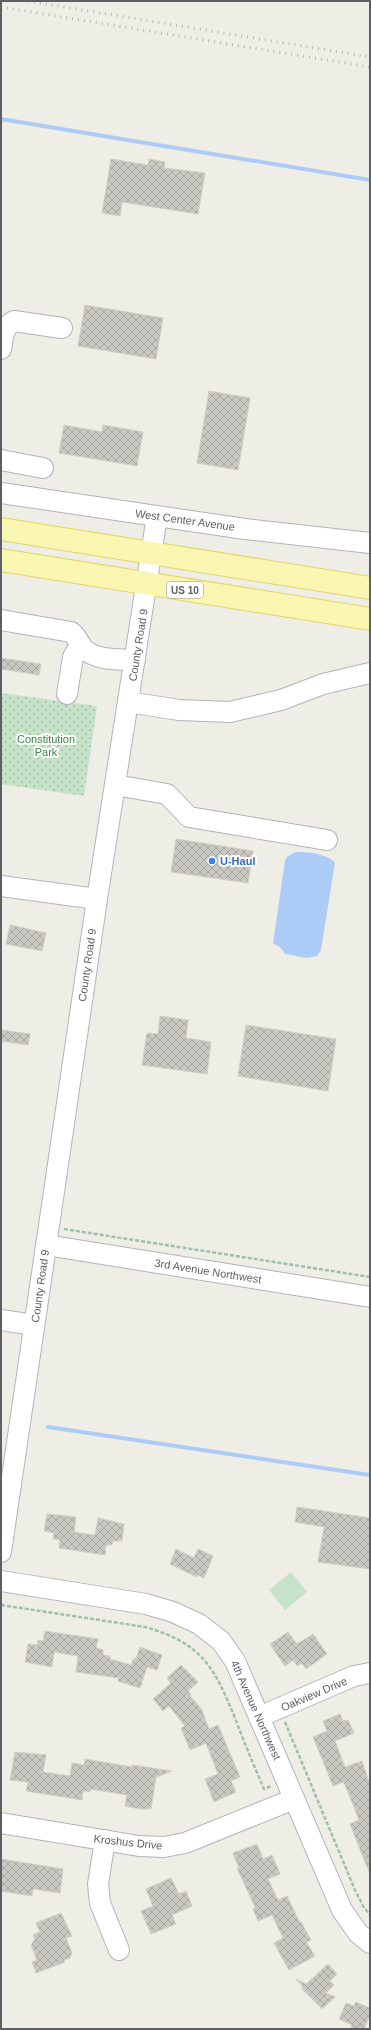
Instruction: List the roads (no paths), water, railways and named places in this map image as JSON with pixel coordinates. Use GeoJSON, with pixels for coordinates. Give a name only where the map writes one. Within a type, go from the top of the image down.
{"type":"FeatureCollection","features":[{"type":"Feature","properties":{"kind":"main road"},"geometry":{"type":"LineString","coordinates":[[1,529],[370,588]]}},
{"type":"Feature","properties":{"kind":"main road","name":"US 10"},"geometry":{"type":"LineString","coordinates":[[1,560],[370,619]]}},
{"type":"Feature","properties":{"kind":"street"},"geometry":{"type":"LineString","coordinates":[[1,348],[3,335],[8,325],[14,321],[62,328]]}},
{"type":"Feature","properties":{"kind":"street"},"geometry":{"type":"LineString","coordinates":[[1,460],[42,468]]}},
{"type":"Feature","properties":{"kind":"street","name":"West Center Avenue"},"geometry":{"type":"LineString","coordinates":[[1,493],[245,529],[370,543]]}},
{"type":"Feature","properties":{"kind":"street","name":"County Road 9"},"geometry":{"type":"LineString","coordinates":[[1,1552],[97,899],[158,516]]}},
{"type":"Feature","properties":{"kind":"street"},"geometry":{"type":"LineString","coordinates":[[1,620],[71,632],[75,634],[80,645],[89,654],[99,658],[135,660]]}},
{"type":"Feature","properties":{"kind":"street"},"geometry":{"type":"LineString","coordinates":[[67,694],[73,657],[80,645]]}},
{"type":"Feature","properties":{"kind":"street"},"geometry":{"type":"LineString","coordinates":[[128,702],[179,710],[230,712],[281,700],[323,684],[370,673]]}},
{"type":"Feature","properties":{"kind":"street"},"geometry":{"type":"LineString","coordinates":[[115,785],[167,794],[189,817],[327,840]]}},
{"type":"Feature","properties":{"kind":"street"},"geometry":{"type":"LineString","coordinates":[[1,886],[97,899]]}},
{"type":"Feature","properties":{"kind":"street","name":"3rd Avenue Northwest"},"geometry":{"type":"LineString","coordinates":[[47,1236],[370,1297]]}},
{"type":"Feature","properties":{"kind":"street"},"geometry":{"type":"LineString","coordinates":[[1,1320],[34,1325]]}},
{"type":"Feature","properties":{"kind":"street","name":"4th Avenue Northwest"},"geometry":{"type":"LineString","coordinates":[[1,1580],[146,1604],[174,1612],[199,1624],[221,1641],[235,1661],[342,1910],[358,1933],[370,1943]]}},
{"type":"Feature","properties":{"kind":"street","name":"Oakview Drive"},"geometry":{"type":"LineString","coordinates":[[260,1717],[354,1676],[370,1673]]}},
{"type":"Feature","properties":{"kind":"street","name":"Kroshus Drive"},"geometry":{"type":"LineString","coordinates":[[1,1823],[105,1840],[164,1847],[185,1843],[294,1799]]}},
{"type":"Feature","properties":{"kind":"street"},"geometry":{"type":"LineString","coordinates":[[105,1840],[98,1884],[100,1903],[119,1950]]}},
{"type":"Feature","properties":{"kind":"water"},"geometry":{"type":"Polygon","coordinates":[[[295,852],[321,855],[335,862],[321,950],[317,956],[307,958],[285,954],[281,948],[273,943],[285,861],[287,857],[295,852]]]}},
{"type":"Feature","properties":{"kind":"waterway"},"geometry":{"type":"LineString","coordinates":[[1,119],[370,180]]}},
{"type":"Feature","properties":{"kind":"waterway"},"geometry":{"type":"LineString","coordinates":[[48,1427],[370,1475]]}},
{"type":"Feature","properties":{"kind":"railway"},"geometry":{"type":"LineString","coordinates":[[28,1],[370,57]]}},
{"type":"Feature","properties":{"kind":"railway"},"geometry":{"type":"LineString","coordinates":[[1,7],[370,67]]}},
{"type":"Feature","properties":{"kind":"place","name":"U-Haul"},"geometry":{"type":"Point","coordinates":[212,861]}},
{"type":"Feature","properties":{"kind":"park label","name":"Constitution Park"},"geometry":{"type":"Point","coordinates":[46,745]}}]}
